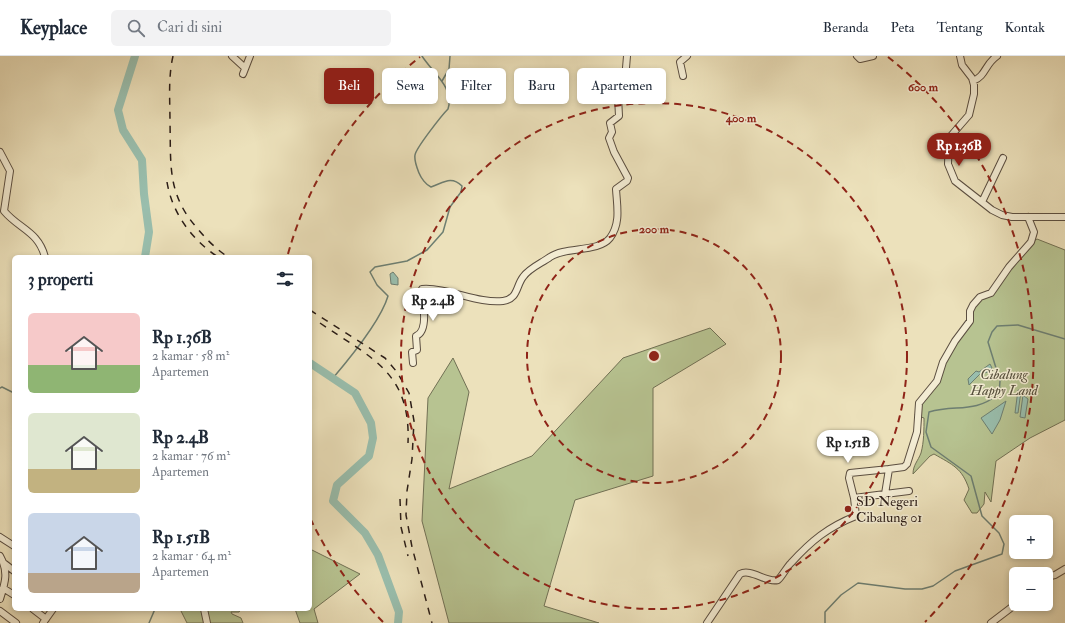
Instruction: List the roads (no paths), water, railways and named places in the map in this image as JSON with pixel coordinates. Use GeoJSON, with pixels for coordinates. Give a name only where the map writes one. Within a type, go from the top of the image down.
{"type":"FeatureCollection","features":[{"type":"Feature","properties":{"kind":"street"},"geometry":{"type":"LineString","coordinates":[[232,56],[244,67]]}},
{"type":"Feature","properties":{"kind":"street"},"geometry":{"type":"LineString","coordinates":[[243,74],[244,67],[250,56]]}},
{"type":"Feature","properties":{"kind":"street"},"geometry":{"type":"LineString","coordinates":[[413,363],[412,352],[418,350],[416,336],[421,332],[424,315],[422,290],[434,290],[492,300],[507,300],[516,293],[524,275],[550,257],[564,252],[603,244],[610,238],[618,221],[616,189],[628,180],[623,166],[613,150],[609,138],[612,132],[610,123],[619,118],[618,96],[624,92],[627,56]]}},
{"type":"Feature","properties":{"kind":"street"},"geometry":{"type":"LineString","coordinates":[[683,76],[680,62],[687,56]]}},
{"type":"Feature","properties":{"kind":"street"},"geometry":{"type":"LineString","coordinates":[[857,56],[860,58],[873,56]]}},
{"type":"Feature","properties":{"kind":"street"},"geometry":{"type":"LineString","coordinates":[[960,56],[961,64],[973,81],[974,92],[970,115],[949,137],[948,163],[956,184],[1002,215],[1012,218],[1065,216]]}},
{"type":"Feature","properties":{"kind":"street"},"geometry":{"type":"LineString","coordinates":[[973,81],[982,76],[986,65],[997,56]]}},
{"type":"Feature","properties":{"kind":"street"},"geometry":{"type":"LineString","coordinates":[[0,152],[10,171],[4,211],[33,234],[44,255]]}},
{"type":"Feature","properties":{"kind":"street"},"geometry":{"type":"LineString","coordinates":[[982,202],[1003,158]]}},
{"type":"Feature","properties":{"kind":"street"},"geometry":{"type":"LineString","coordinates":[[707,623],[740,574],[747,573],[773,581],[779,580],[792,562],[817,537],[837,523],[856,516],[854,498],[849,478],[850,473],[904,467],[907,464],[917,432],[918,403],[937,380],[943,362],[970,321],[971,307],[979,298],[991,293],[1008,267],[1031,242],[1034,232],[1028,217]]}},
{"type":"Feature","properties":{"kind":"street"},"geometry":{"type":"LineString","coordinates":[[885,494],[889,469]]}},
{"type":"Feature","properties":{"kind":"street"},"geometry":{"type":"LineString","coordinates":[[854,498],[909,491]]}},
{"type":"Feature","properties":{"kind":"street"},"geometry":{"type":"LineString","coordinates":[[0,537],[12,545]]}},
{"type":"Feature","properties":{"kind":"street"},"geometry":{"type":"LineString","coordinates":[[0,556],[5,564],[12,569]]}},
{"type":"Feature","properties":{"kind":"street"},"geometry":{"type":"LineString","coordinates":[[0,599],[7,577],[5,564]]}},
{"type":"Feature","properties":{"kind":"street"},"geometry":{"type":"LineString","coordinates":[[1053,575],[1065,569]]}},
{"type":"Feature","properties":{"kind":"street"},"geometry":{"type":"LineString","coordinates":[[3,588],[12,594]]}},
{"type":"Feature","properties":{"kind":"street"},"geometry":{"type":"LineString","coordinates":[[991,623],[1009,609]]}},
{"type":"Feature","properties":{"kind":"street"},"geometry":{"type":"LineString","coordinates":[[0,611],[16,623]]}},
{"type":"Feature","properties":{"kind":"street"},"geometry":{"type":"LineString","coordinates":[[34,611],[44,621],[52,611]]}},
{"type":"Feature","properties":{"kind":"street"},"geometry":{"type":"LineString","coordinates":[[204,611],[207,623]]}},
{"type":"Feature","properties":{"kind":"waterway"},"geometry":{"type":"LineString","coordinates":[[135,56],[118,110],[123,130],[142,160],[144,194],[149,232],[145,255]]}},
{"type":"Feature","properties":{"kind":"waterway"},"geometry":{"type":"LineString","coordinates":[[333,378],[356,350],[372,327],[388,296],[377,285],[370,272],[375,267],[407,261],[427,250],[443,232],[450,207],[461,192],[462,186],[451,180],[431,187],[429,186],[421,177],[416,164],[416,151],[448,109],[449,101],[445,87],[422,56]]}},
{"type":"Feature","properties":{"kind":"waterway"},"geometry":{"type":"LineString","coordinates":[[442,81],[449,69],[450,56]]}},
{"type":"Feature","properties":{"kind":"waterway"},"geometry":{"type":"LineString","coordinates":[[825,623],[825,612],[841,595],[858,583],[905,589],[922,589],[933,586],[955,571],[1002,554],[1004,544],[999,533],[982,516],[971,476],[931,447],[926,432],[929,412],[965,408],[981,404],[999,394],[1000,381],[988,342],[992,332],[997,326],[1018,325],[1065,339]]}},
{"type":"Feature","properties":{"kind":"waterway"},"geometry":{"type":"LineString","coordinates":[[312,364],[355,393],[371,423],[373,438],[369,456],[337,485],[333,501],[365,533],[378,555],[399,612],[398,623]]}},
{"type":"Feature","properties":{"kind":"waterway"},"geometry":{"type":"LineString","coordinates":[[0,388],[2,387],[12,392]]}},
{"type":"Feature","properties":{"kind":"waterway"},"geometry":{"type":"LineString","coordinates":[[149,623],[154,611]]}},
{"type":"Feature","properties":{"kind":"railway"},"geometry":{"type":"LineString","coordinates":[[173,56],[170,73],[170,152],[176,191],[180,203],[187,215],[211,244],[225,255]]}},
{"type":"Feature","properties":{"kind":"railway"},"geometry":{"type":"LineString","coordinates":[[167,182],[173,204],[178,215],[192,234],[215,255]]}},
{"type":"Feature","properties":{"kind":"railway"},"geometry":{"type":"LineString","coordinates":[[312,311],[385,358],[397,372],[409,393],[414,421],[412,459],[407,491],[406,515],[412,547],[432,623]]}},
{"type":"Feature","properties":{"kind":"railway"},"geometry":{"type":"LineString","coordinates":[[320,323],[371,358],[395,383],[403,399],[407,419],[408,443]]}},
{"type":"Feature","properties":{"kind":"railway"},"geometry":{"type":"LineString","coordinates":[[400,499],[401,527],[408,556]]}},
{"type":"Feature","properties":{"kind":"place","name":"SD Negeri Cibalung 01"},"geometry":{"type":"Point","coordinates":[848,509]}},
{"type":"Feature","properties":{"kind":"park label","name":"Cibalung Happy Land"},"geometry":{"type":"Point","coordinates":[1004,382]}}]}
